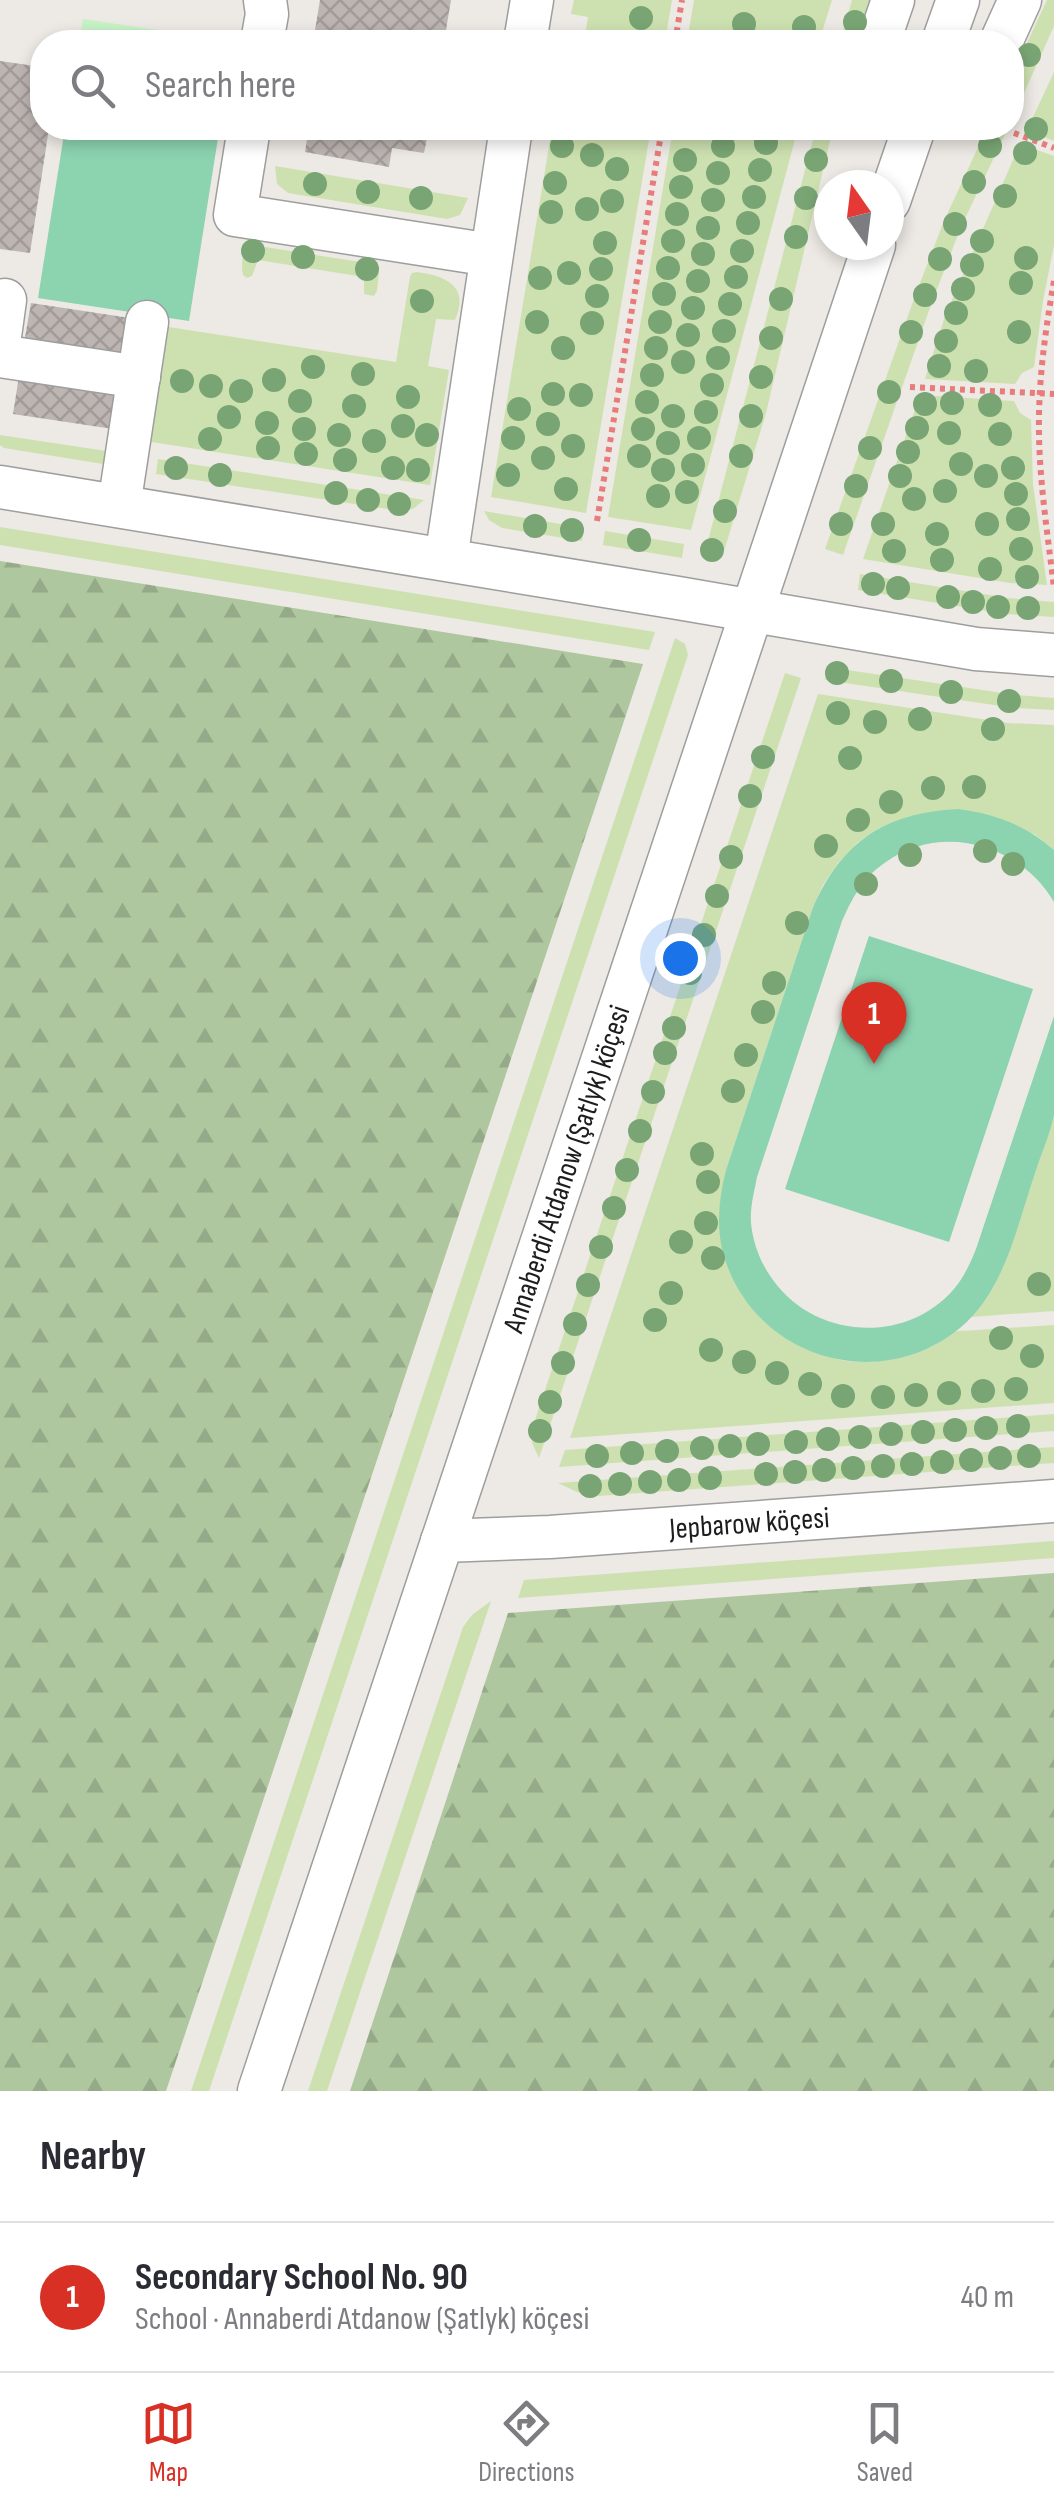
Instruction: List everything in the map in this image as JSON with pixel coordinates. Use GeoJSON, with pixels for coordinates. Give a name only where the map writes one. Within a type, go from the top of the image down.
{"type":"FeatureCollection","features":[{"type":"Feature","properties":{"kind":"street"},"geometry":{"type":"LineString","coordinates":[[264,30],[265,0]]}},
{"type":"Feature","properties":{"kind":"street"},"geometry":{"type":"LineString","coordinates":[[527,30],[532,0]]}},
{"type":"Feature","properties":{"kind":"street"},"geometry":{"type":"LineString","coordinates":[[883,30],[893,0]]}},
{"type":"Feature","properties":{"kind":"street"},"geometry":{"type":"LineString","coordinates":[[947,30],[958,0]]}},
{"type":"Feature","properties":{"kind":"street"},"geometry":{"type":"LineString","coordinates":[[1006,30],[1020,0]]}},
{"type":"Feature","properties":{"kind":"street"},"geometry":{"type":"LineString","coordinates":[[247,140],[235,216],[491,256]]}},
{"type":"Feature","properties":{"kind":"street"},"geometry":{"type":"LineString","coordinates":[[446,559],[509,140]]}},
{"type":"Feature","properties":{"kind":"street"},"geometry":{"type":"LineString","coordinates":[[894,140],[894,170]]}},
{"type":"Feature","properties":{"kind":"street"},"geometry":{"type":"LineString","coordinates":[[900,170],[910,140]]}},
{"type":"Feature","properties":{"kind":"street"},"geometry":{"type":"LineString","coordinates":[[904,173],[930,140]]}},
{"type":"Feature","properties":{"kind":"street","name":"Annaberdi Atdanow (Şatlyk) köçesi"},"geometry":{"type":"LineString","coordinates":[[259,2091],[869,260]]}},
{"type":"Feature","properties":{"kind":"street"},"geometry":{"type":"LineString","coordinates":[[119,506],[147,322]]}},
{"type":"Feature","properties":{"kind":"street"},"geometry":{"type":"LineString","coordinates":[[0,356],[139,377]]}},
{"type":"Feature","properties":{"kind":"street"},"geometry":{"type":"LineString","coordinates":[[0,487],[976,649],[1054,654]]}},
{"type":"Feature","properties":{"kind":"street","name":"Jepbarow köçesi"},"geometry":{"type":"LineString","coordinates":[[442,1540],[550,1537],[1054,1502]]}},
{"type":"Feature","properties":{"kind":"path"},"geometry":{"type":"LineString","coordinates":[[677,30],[682,0]]}},
{"type":"Feature","properties":{"kind":"path"},"geometry":{"type":"LineString","coordinates":[[1024,137],[1054,148]]}},
{"type":"Feature","properties":{"kind":"path"},"geometry":{"type":"LineString","coordinates":[[598,521],[660,140]]}},
{"type":"Feature","properties":{"kind":"path"},"geometry":{"type":"LineString","coordinates":[[1054,281],[1046,326],[1039,433],[1054,588]]}},
{"type":"Feature","properties":{"kind":"path"},"geometry":{"type":"LineString","coordinates":[[910,387],[1054,394]]}},
{"type":"Feature","properties":{"kind":"green space"},"geometry":{"type":"Polygon","coordinates":[[[574,0],[672,0],[667,30],[586,30],[588,17],[571,14],[574,0]]]}},
{"type":"Feature","properties":{"kind":"green space"},"geometry":{"type":"Polygon","coordinates":[[[694,0],[832,0],[823,30],[689,30],[694,0]]]}},
{"type":"Feature","properties":{"kind":"green space"},"geometry":{"type":"Polygon","coordinates":[[[852,0],[871,0],[862,30],[843,30],[852,0]]]}},
{"type":"Feature","properties":{"kind":"green space"},"geometry":{"type":"Polygon","coordinates":[[[1047,0],[1054,0],[1054,26],[1024,93],[1024,49],[1047,0]]]}},
{"type":"Feature","properties":{"kind":"green space"},"geometry":{"type":"Polygon","coordinates":[[[83,19],[158,30],[81,30],[83,19]]]}},
{"type":"Feature","properties":{"kind":"green space"},"geometry":{"type":"Polygon","coordinates":[[[1054,72],[1054,141],[1027,130],[1054,72]]]}},
{"type":"Feature","properties":{"kind":"green space"},"geometry":{"type":"Polygon","coordinates":[[[63,140],[218,140],[189,321],[38,298],[63,140]]]}},
{"type":"Feature","properties":{"kind":"green space"},"geometry":{"type":"Polygon","coordinates":[[[550,140],[649,140],[586,513],[491,497],[550,140]]]}},
{"type":"Feature","properties":{"kind":"green space"},"geometry":{"type":"Polygon","coordinates":[[[671,140],[795,140],[691,530],[608,517],[671,140]]]}},
{"type":"Feature","properties":{"kind":"green space"},"geometry":{"type":"Polygon","coordinates":[[[813,140],[830,140],[823,170],[814,170],[814,209],[766,413],[718,560],[704,556],[813,140]]]}},
{"type":"Feature","properties":{"kind":"green space"},"geometry":{"type":"Polygon","coordinates":[[[981,140],[1002,140],[961,227],[932,302],[843,555],[825,549],[944,221],[981,140]]]}},
{"type":"Feature","properties":{"kind":"green space"},"geometry":{"type":"Polygon","coordinates":[[[1020,144],[1054,156],[1054,245],[1034,367],[1022,373],[1015,384],[925,379],[945,316],[1020,144]]]}},
{"type":"Feature","properties":{"kind":"green space"},"geometry":{"type":"Polygon","coordinates":[[[275,166],[468,198],[460,215],[447,219],[288,193],[277,184],[275,166]]]}},
{"type":"Feature","properties":{"kind":"green space"},"geometry":{"type":"Polygon","coordinates":[[[247,246],[373,264],[379,272],[377,291],[374,296],[364,294],[364,277],[258,260],[252,276],[247,278],[243,275],[242,260],[247,246]]]}},
{"type":"Feature","properties":{"kind":"green space"},"geometry":{"type":"Polygon","coordinates":[[[417,272],[446,280],[459,299],[455,320],[436,319],[428,366],[449,370],[430,485],[145,441],[162,326],[396,362],[410,277],[417,272]]]}},
{"type":"Feature","properties":{"kind":"green space"},"geometry":{"type":"Polygon","coordinates":[[[920,395],[1014,401],[1020,413],[1031,420],[1033,484],[1047,585],[1010,583],[863,559],[920,395]]]}},
{"type":"Feature","properties":{"kind":"green space"},"geometry":{"type":"Polygon","coordinates":[[[0,435],[113,452],[103,464],[4,448],[0,435]]]}},
{"type":"Feature","properties":{"kind":"green space"},"geometry":{"type":"Polygon","coordinates":[[[158,459],[424,500],[413,509],[394,510],[156,474],[158,459]]]}},
{"type":"Feature","properties":{"kind":"green space"},"geometry":{"type":"Polygon","coordinates":[[[484,511],[584,528],[582,541],[502,528],[489,520],[484,511]]]}},
{"type":"Feature","properties":{"kind":"green space"},"geometry":{"type":"Polygon","coordinates":[[[0,527],[655,632],[649,650],[0,545],[0,527]]]}},
{"type":"Feature","properties":{"kind":"green space"},"geometry":{"type":"Polygon","coordinates":[[[605,531],[684,544],[682,558],[603,545],[605,531]]]}},
{"type":"Feature","properties":{"kind":"green space"},"geometry":{"type":"Polygon","coordinates":[[[0,561],[643,664],[166,2091],[0,2091],[0,561]]]}},
{"type":"Feature","properties":{"kind":"green space"},"geometry":{"type":"Polygon","coordinates":[[[860,574],[1054,602],[1054,617],[1005,614],[858,590],[860,574]]]}},
{"type":"Feature","properties":{"kind":"green space"},"geometry":{"type":"Polygon","coordinates":[[[675,638],[685,644],[688,655],[209,2091],[191,2091],[675,638]]]}},
{"type":"Feature","properties":{"kind":"green space"},"geometry":{"type":"Polygon","coordinates":[[[827,667],[1054,698],[1054,710],[1014,708],[825,680],[827,667]]]}},
{"type":"Feature","properties":{"kind":"green space"},"geometry":{"type":"Polygon","coordinates":[[[785,673],[801,678],[539,1458],[532,1443],[532,1429],[785,673]]]}},
{"type":"Feature","properties":{"kind":"green space"},"geometry":{"type":"Polygon","coordinates":[[[818,694],[1008,723],[1054,725],[1054,850],[1034,834],[880,828],[857,843],[838,863],[812,910],[726,1170],[721,1199],[724,1252],[744,1298],[761,1317],[782,1334],[821,1354],[846,1361],[898,1358],[934,1345],[956,1331],[1054,1325],[1054,1403],[570,1438],[818,694]]]}},
{"type":"Feature","properties":{"kind":"green space"},"geometry":{"type":"Polygon","coordinates":[[[958,809],[1009,822],[1054,850],[1054,902],[1039,882],[1000,853],[953,842],[905,851],[864,882],[842,921],[757,1177],[751,1223],[761,1260],[791,1300],[836,1324],[861,1328],[911,1320],[954,1289],[969,1265],[1054,1016],[1054,1115],[1008,1256],[975,1313],[927,1349],[892,1360],[856,1362],[821,1355],[789,1340],[761,1318],[738,1289],[723,1253],[720,1232],[726,1170],[812,910],[824,886],[851,849],[887,825],[908,817],[958,809]]]}},
{"type":"Feature","properties":{"kind":"green space"},"geometry":{"type":"Polygon","coordinates":[[[869,936],[1033,989],[949,1242],[785,1189],[869,936]]]}},
{"type":"Feature","properties":{"kind":"green space"},"geometry":{"type":"Polygon","coordinates":[[[1054,1114],[1054,1311],[971,1317],[994,1286],[1005,1261],[1054,1114]]]}},
{"type":"Feature","properties":{"kind":"green space"},"geometry":{"type":"Polygon","coordinates":[[[1054,1414],[1054,1431],[559,1467],[565,1450],[1054,1414]]]}},
{"type":"Feature","properties":{"kind":"green space"},"geometry":{"type":"Polygon","coordinates":[[[1054,1447],[1054,1463],[598,1496],[558,1483],[1054,1447]]]}},
{"type":"Feature","properties":{"kind":"green space"},"geometry":{"type":"Polygon","coordinates":[[[1054,1541],[1054,1558],[518,1598],[524,1580],[1054,1541]]]}},
{"type":"Feature","properties":{"kind":"green space"},"geometry":{"type":"Polygon","coordinates":[[[1054,1573],[1054,2091],[350,2091],[508,1613],[1054,1573]]]}},
{"type":"Feature","properties":{"kind":"green space"},"geometry":{"type":"Polygon","coordinates":[[[491,1601],[327,2091],[308,2091],[463,1627],[491,1601]]]}},
{"type":"Feature","properties":{"kind":"building"},"geometry":{"type":"Polygon","coordinates":[[[320,0],[451,0],[446,30],[315,30],[320,0]]]}},
{"type":"Feature","properties":{"kind":"building"},"geometry":{"type":"Polygon","coordinates":[[[0,61],[30,65],[30,140],[47,140],[30,253],[0,249],[0,61]]]}},
{"type":"Feature","properties":{"kind":"building"},"geometry":{"type":"Polygon","coordinates":[[[307,140],[427,140],[424,153],[392,148],[389,167],[305,152],[307,140]]]}},
{"type":"Feature","properties":{"kind":"building"},"geometry":{"type":"Polygon","coordinates":[[[31,303],[130,318],[124,358],[24,343],[31,303]]]}},
{"type":"Feature","properties":{"kind":"building"},"geometry":{"type":"Polygon","coordinates":[[[19,376],[119,392],[113,429],[13,414],[19,376]]]}},
{"type":"Feature","properties":{"kind":"place","name":"Secondary School No. 90"},"geometry":{"type":"Point","coordinates":[874,1064]}}]}
